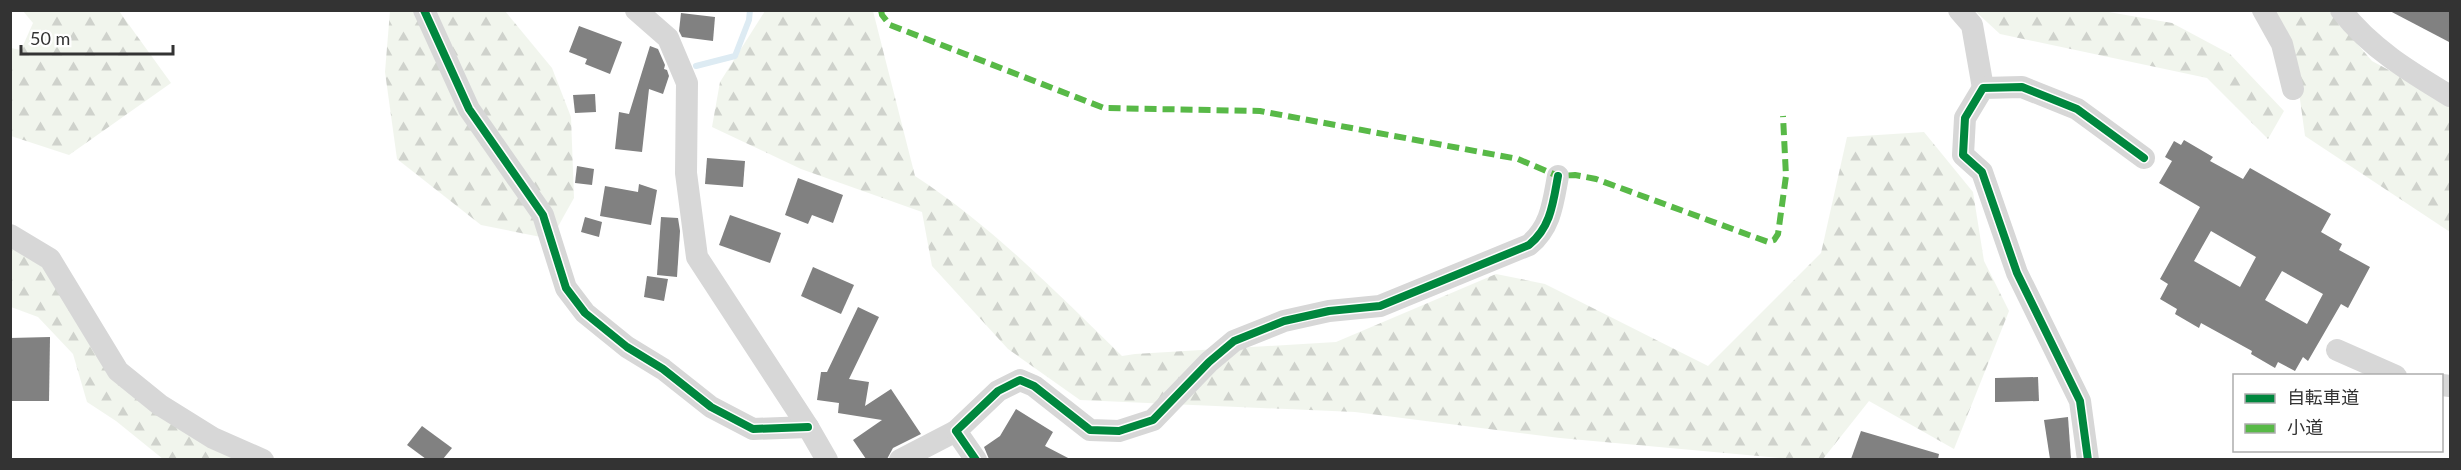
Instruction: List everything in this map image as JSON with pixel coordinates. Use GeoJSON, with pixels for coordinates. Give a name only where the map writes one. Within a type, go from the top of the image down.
{"type":"FeatureCollection","features":[{"type":"Feature","properties":{"kind":"street"},"geometry":{"type":"LineString","coordinates":[[424,10],[469,110],[543,215],[566,288],[585,313],[627,347],[663,369],[711,407],[753,429],[808,427]]}},
{"type":"Feature","properties":{"kind":"street"},"geometry":{"type":"LineString","coordinates":[[636,10],[668,38],[687,83],[686,173],[697,257],[827,459]]}},
{"type":"Feature","properties":{"kind":"street"},"geometry":{"type":"LineString","coordinates":[[1959,10],[1972,25],[1983,88],[1965,118],[1963,155],[1982,172],[2018,273],[2080,401],[2088,459]]}},
{"type":"Feature","properties":{"kind":"street"},"geometry":{"type":"LineString","coordinates":[[2263,10],[2282,44],[2292,89]]}},
{"type":"Feature","properties":{"kind":"street"},"geometry":{"type":"LineString","coordinates":[[2341,10],[2356,30],[2406,70],[2451,96]]}},
{"type":"Feature","properties":{"kind":"street"},"geometry":{"type":"LineString","coordinates":[[1983,88],[2022,87],[2077,109],[2144,158]]}},
{"type":"Feature","properties":{"kind":"street"},"geometry":{"type":"LineString","coordinates":[[900,459],[956,431],[998,391],[1020,380],[1034,386],[1090,430],[1119,431],[1153,420],[1209,362],[1234,341],[1284,321],[1329,311],[1380,306],[1528,245],[1540,236],[1550,215],[1558,176]]}},
{"type":"Feature","properties":{"kind":"street"},"geometry":{"type":"LineString","coordinates":[[10,235],[50,259],[118,371],[160,405],[213,438],[263,459]]}},
{"type":"Feature","properties":{"kind":"street"},"geometry":{"type":"LineString","coordinates":[[2337,350],[2394,374]]}},
{"type":"Feature","properties":{"kind":"street"},"geometry":{"type":"LineString","coordinates":[[956,431],[976,459]]}},
{"type":"Feature","properties":{"kind":"green space"},"geometry":{"type":"Polygon","coordinates":[[[23,11],[119,11],[171,83],[69,155],[11,136],[11,48],[21,50],[33,23],[23,11]]]}},
{"type":"Feature","properties":{"kind":"green space"},"geometry":{"type":"Polygon","coordinates":[[[390,11],[505,11],[552,68],[571,117],[574,198],[551,239],[481,225],[397,159],[385,72],[390,11]]]}},
{"type":"Feature","properties":{"kind":"green space"},"geometry":{"type":"Polygon","coordinates":[[[765,11],[873,11],[915,176],[971,216],[997,238],[1122,356],[1336,342],[1496,274],[1545,284],[1708,366],[1821,253],[1847,137],[1924,132],[1973,192],[1984,261],[2009,311],[1954,449],[1869,401],[1823,459],[1801,460],[1560,438],[1355,412],[1080,400],[1008,349],[932,266],[922,212],[801,169],[712,127],[720,82],[765,11]]]}},
{"type":"Feature","properties":{"kind":"green space"},"geometry":{"type":"Polygon","coordinates":[[[1975,11],[2103,11],[2172,23],[2230,54],[2284,111],[2268,139],[2207,78],[2000,34],[1975,11]]]}},
{"type":"Feature","properties":{"kind":"green space"},"geometry":{"type":"Polygon","coordinates":[[[2271,11],[2329,11],[2372,61],[2450,103],[2450,232],[2305,136],[2294,55],[2271,11]]]}},
{"type":"Feature","properties":{"kind":"green space"},"geometry":{"type":"Polygon","coordinates":[[[10,247],[48,270],[114,380],[253,459],[163,459],[116,421],[87,402],[73,354],[38,317],[11,307],[10,247]]]}},
{"type":"Feature","properties":{"kind":"building"},"geometry":{"type":"Polygon","coordinates":[[[2388,10],[2451,10],[2451,43],[2388,10]]]}},
{"type":"Feature","properties":{"kind":"building"},"geometry":{"type":"Polygon","coordinates":[[[681,13],[715,17],[713,41],[682,37],[679,31],[681,13]]]}},
{"type":"Feature","properties":{"kind":"building"},"geometry":{"type":"Polygon","coordinates":[[[579,26],[622,42],[610,74],[585,64],[587,59],[569,52],[579,26]]]}},
{"type":"Feature","properties":{"kind":"building"},"geometry":{"type":"Polygon","coordinates":[[[650,46],[658,49],[665,65],[664,69],[667,70],[669,76],[663,94],[649,89],[642,152],[615,149],[619,112],[629,114],[650,46]]]}},
{"type":"Feature","properties":{"kind":"building"},"geometry":{"type":"Polygon","coordinates":[[[595,94],[596,112],[575,113],[573,95],[595,94]]]}},
{"type":"Feature","properties":{"kind":"building"},"geometry":{"type":"Polygon","coordinates":[[[2184,140],[2213,157],[2210,161],[2243,179],[2250,168],[2331,214],[2321,232],[2342,244],[2339,250],[2370,267],[2348,308],[2341,304],[2308,361],[2303,357],[2295,371],[2278,362],[2275,368],[2251,354],[2252,351],[2201,323],[2199,328],[2175,314],[2177,309],[2160,299],[2168,284],[2160,279],[2200,207],[2159,183],[2172,161],[2165,157],[2174,141],[2181,145],[2184,140]],[[2211,231],[2194,261],[2240,287],[2256,257],[2211,231]],[[2282,271],[2265,300],[2307,324],[2323,294],[2282,271]]]}},
{"type":"Feature","properties":{"kind":"building"},"geometry":{"type":"Polygon","coordinates":[[[707,158],[745,161],[743,187],[705,184],[707,158]]]}},
{"type":"Feature","properties":{"kind":"building"},"geometry":{"type":"Polygon","coordinates":[[[577,166],[594,169],[592,185],[575,183],[577,166]]]}},
{"type":"Feature","properties":{"kind":"building"},"geometry":{"type":"Polygon","coordinates":[[[798,178],[843,195],[833,223],[812,215],[808,224],[785,215],[798,178]]]}},
{"type":"Feature","properties":{"kind":"building"},"geometry":{"type":"Polygon","coordinates":[[[639,184],[657,190],[651,225],[600,216],[605,186],[638,192],[639,184]]]}},
{"type":"Feature","properties":{"kind":"building"},"geometry":{"type":"Polygon","coordinates":[[[730,215],[781,233],[770,263],[719,245],[730,215]]]}},
{"type":"Feature","properties":{"kind":"building"},"geometry":{"type":"Polygon","coordinates":[[[585,217],[602,222],[599,237],[581,232],[585,217]]]}},
{"type":"Feature","properties":{"kind":"building"},"geometry":{"type":"Polygon","coordinates":[[[661,217],[678,218],[680,231],[677,277],[657,275],[661,217]]]}},
{"type":"Feature","properties":{"kind":"building"},"geometry":{"type":"Polygon","coordinates":[[[813,267],[854,285],[841,314],[801,296],[813,267]]]}},
{"type":"Feature","properties":{"kind":"building"},"geometry":{"type":"Polygon","coordinates":[[[647,276],[668,279],[664,301],[644,297],[647,276]]]}},
{"type":"Feature","properties":{"kind":"building"},"geometry":{"type":"Polygon","coordinates":[[[858,307],[879,317],[849,379],[869,382],[865,406],[891,389],[921,434],[893,448],[887,459],[866,459],[853,440],[882,420],[838,413],[839,403],[817,400],[821,372],[827,372],[858,307]]]}},
{"type":"Feature","properties":{"kind":"building"},"geometry":{"type":"Polygon","coordinates":[[[50,337],[49,401],[10,401],[10,338],[50,337]]]}},
{"type":"Feature","properties":{"kind":"building"},"geometry":{"type":"Polygon","coordinates":[[[2038,377],[2039,401],[1995,402],[1995,378],[2038,377]]]}},
{"type":"Feature","properties":{"kind":"building"},"geometry":{"type":"Polygon","coordinates":[[[1016,409],[1053,432],[1045,446],[1070,459],[989,459],[984,447],[1000,436],[1016,409]]]}},
{"type":"Feature","properties":{"kind":"building"},"geometry":{"type":"Polygon","coordinates":[[[2068,417],[2071,459],[2050,459],[2044,420],[2068,417]]]}},
{"type":"Feature","properties":{"kind":"building"},"geometry":{"type":"Polygon","coordinates":[[[422,426],[452,448],[443,459],[426,459],[407,445],[422,426]]]}},
{"type":"Feature","properties":{"kind":"building"},"geometry":{"type":"Polygon","coordinates":[[[1861,431],[1939,454],[1938,459],[1851,459],[1861,431]]]}},
{"type":"Feature","properties":{"kind":"waterway"},"geometry":{"type":"LineString","coordinates":[[696,66],[735,56],[749,20],[750,10]]}},
{"type":"Feature","properties":{"kind":"marked path"},"geometry":{"type":"LineString","coordinates":[[881,10],[890,25],[1104,108],[1260,111],[1518,159],[1558,176],[1575,175],[1596,179],[1768,242],[1774,240],[1778,234],[1786,176],[1783,116]]}},
{"type":"Feature","properties":{"kind":"cycle path"},"geometry":{"type":"LineString","coordinates":[[424,10],[469,109],[543,215],[566,288],[585,313],[627,347],[663,369],[711,407],[753,429],[808,427]]}},
{"type":"Feature","properties":{"kind":"cycle path"},"geometry":{"type":"LineString","coordinates":[[2088,460],[2080,401],[2017,273],[1982,172],[1963,155],[1965,118],[1983,88],[2022,87],[2077,109],[2144,158]]}},
{"type":"Feature","properties":{"kind":"cycle path"},"geometry":{"type":"LineString","coordinates":[[976,460],[956,431],[998,391],[1020,380],[1034,386],[1090,430],[1119,431],[1153,420],[1209,362],[1234,341],[1284,321],[1329,311],[1380,306],[1529,245],[1547,222],[1558,176]]}}]}
